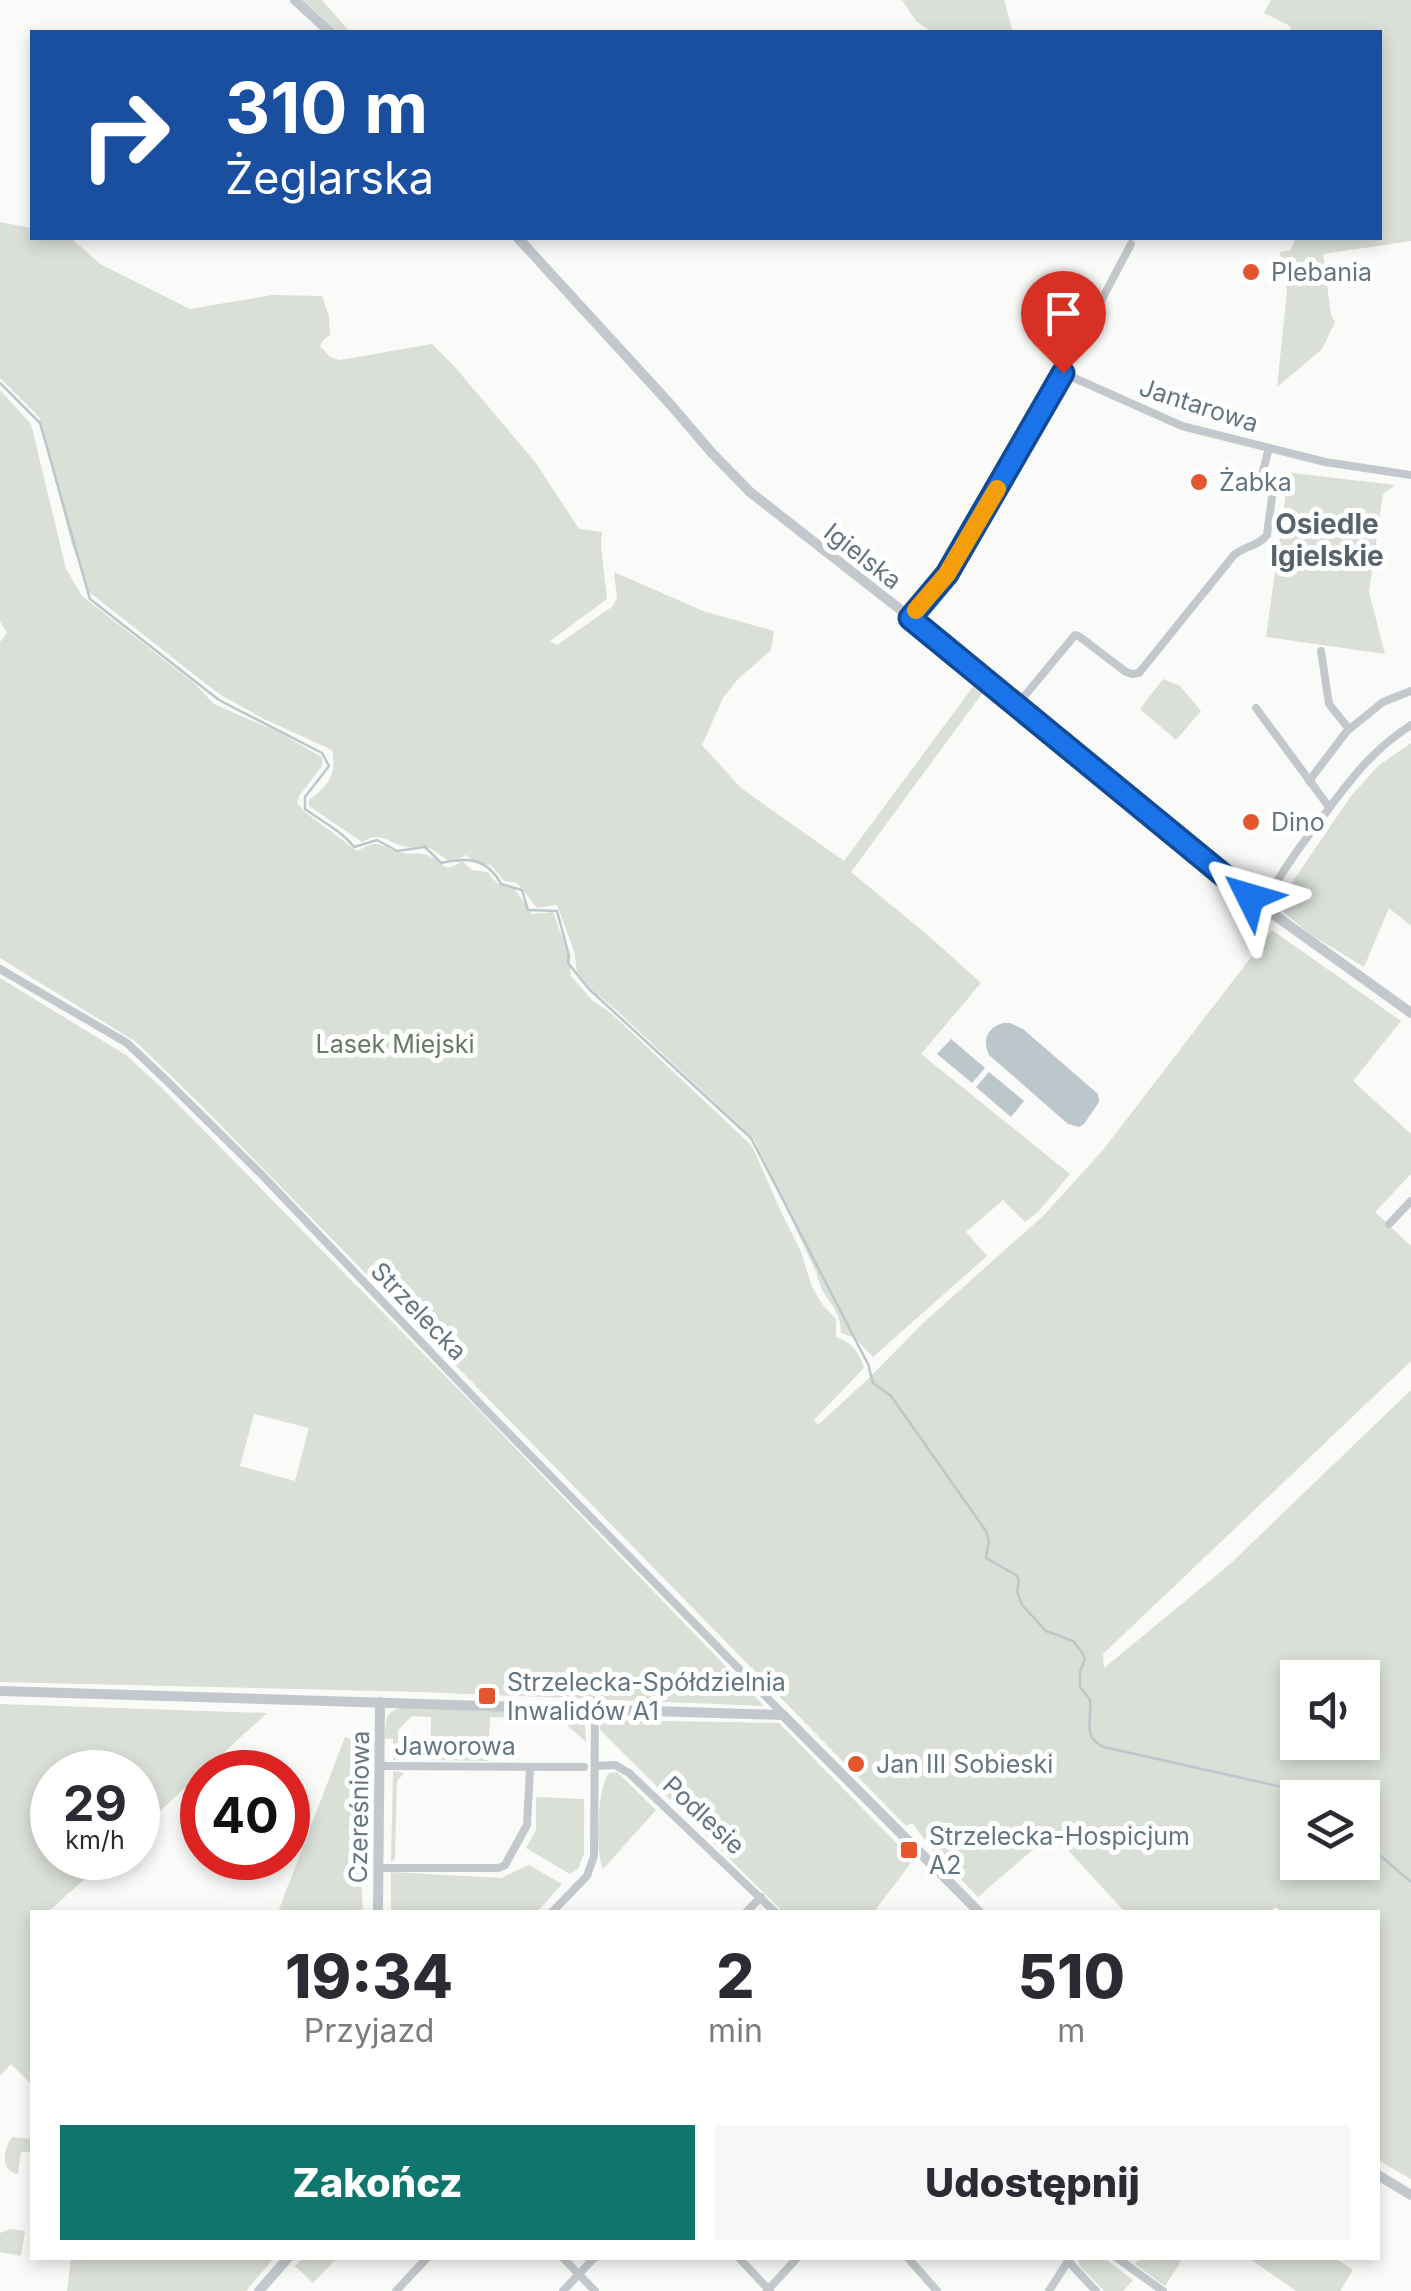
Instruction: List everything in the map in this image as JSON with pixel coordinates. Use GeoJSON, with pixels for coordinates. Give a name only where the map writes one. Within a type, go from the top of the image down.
{"type":"FeatureCollection","features":[{"type":"Feature","properties":{"kind":"street"},"geometry":{"type":"LineString","coordinates":[[295,0],[328,30]]}},
{"type":"Feature","properties":{"kind":"street","name":"Igielska"},"geometry":{"type":"LineString","coordinates":[[520,240],[750,492],[1262,906],[1411,1013]]}},
{"type":"Feature","properties":{"kind":"street"},"geometry":{"type":"LineString","coordinates":[[910,618],[947,574],[1063,373],[1131,244]]}},
{"type":"Feature","properties":{"kind":"street","name":"Jantarowa"},"geometry":{"type":"LineString","coordinates":[[1063,373],[1182,426],[1325,462],[1411,476]]}},
{"type":"Feature","properties":{"kind":"street"},"geometry":{"type":"LineString","coordinates":[[1017,705],[1075,635],[1126,672],[1138,672],[1234,555],[1262,542],[1267,535],[1274,482],[1263,471],[1269,448]]}},
{"type":"Feature","properties":{"kind":"street"},"geometry":{"type":"LineString","coordinates":[[1321,651],[1329,704],[1348,730]]}},
{"type":"Feature","properties":{"kind":"street"},"geometry":{"type":"LineString","coordinates":[[1309,781],[1348,730],[1383,702],[1411,691]]}},
{"type":"Feature","properties":{"kind":"street"},"geometry":{"type":"LineString","coordinates":[[1256,708],[1329,807]]}},
{"type":"Feature","properties":{"kind":"street"},"geometry":{"type":"LineString","coordinates":[[1262,906],[1359,767],[1411,725]]}},
{"type":"Feature","properties":{"kind":"street","name":"Strzelecka"},"geometry":{"type":"LineString","coordinates":[[0,969],[127,1043],[166,1080],[977,1910]]}},
{"type":"Feature","properties":{"kind":"street"},"geometry":{"type":"LineString","coordinates":[[1390,1224],[1411,1201]]}},
{"type":"Feature","properties":{"kind":"street"},"geometry":{"type":"LineString","coordinates":[[0,1690],[784,1715]]}},
{"type":"Feature","properties":{"kind":"street","name":"Czereśniowa"},"geometry":{"type":"LineString","coordinates":[[378,1910],[380,1702]]}},
{"type":"Feature","properties":{"kind":"street"},"geometry":{"type":"LineString","coordinates":[[554,1910],[592,1866],[595,1708]]}},
{"type":"Feature","properties":{"kind":"street","name":"Podlesie"},"geometry":{"type":"LineString","coordinates":[[596,1766],[615,1765],[629,1773],[774,1910]]}},
{"type":"Feature","properties":{"kind":"street","name":"Jaworowa"},"geometry":{"type":"LineString","coordinates":[[380,1766],[584,1767]]}},
{"type":"Feature","properties":{"kind":"street","name":"Jaworowa"},"geometry":{"type":"LineString","coordinates":[[379,1868],[506,1866],[528,1825],[530,1767]]}},
{"type":"Feature","properties":{"kind":"street"},"geometry":{"type":"LineString","coordinates":[[748,1910],[761,1897]]}},
{"type":"Feature","properties":{"kind":"street"},"geometry":{"type":"LineString","coordinates":[[1380,2176],[1411,2194]]}},
{"type":"Feature","properties":{"kind":"street"},"geometry":{"type":"LineString","coordinates":[[259,2291],[286,2260]]}},
{"type":"Feature","properties":{"kind":"street"},"geometry":{"type":"LineString","coordinates":[[396,2291],[425,2260]]}},
{"type":"Feature","properties":{"kind":"street"},"geometry":{"type":"LineString","coordinates":[[565,2260],[594,2291]]}},
{"type":"Feature","properties":{"kind":"street"},"geometry":{"type":"LineString","coordinates":[[563,2291],[592,2260]]}},
{"type":"Feature","properties":{"kind":"street"},"geometry":{"type":"LineString","coordinates":[[741,2260],[768,2290],[795,2260]]}},
{"type":"Feature","properties":{"kind":"street"},"geometry":{"type":"LineString","coordinates":[[910,2260],[937,2291]]}},
{"type":"Feature","properties":{"kind":"street"},"geometry":{"type":"LineString","coordinates":[[1049,2291],[1068,2260]]}},
{"type":"Feature","properties":{"kind":"street"},"geometry":{"type":"LineString","coordinates":[[1070,2260],[1096,2291]]}},
{"type":"Feature","properties":{"kind":"street"},"geometry":{"type":"LineString","coordinates":[[1121,2260],[1163,2291]]}},
{"type":"Feature","properties":{"kind":"green space"},"geometry":{"type":"Polygon","coordinates":[[[303,0],[322,0],[348,30],[336,30],[303,0]]]}},
{"type":"Feature","properties":{"kind":"green space"},"geometry":{"type":"Polygon","coordinates":[[[902,0],[1004,0],[1012,30],[929,30],[916,21],[902,0]]]}},
{"type":"Feature","properties":{"kind":"green space"},"geometry":{"type":"Polygon","coordinates":[[[1271,0],[1411,0],[1411,241],[1323,254],[1335,322],[1322,349],[1277,387],[1287,291],[1280,252],[1290,250],[1295,240],[1382,240],[1382,30],[1291,30],[1290,26],[1264,13],[1271,0]]]}},
{"type":"Feature","properties":{"kind":"green space"},"geometry":{"type":"Polygon","coordinates":[[[0,222],[30,228],[30,240],[73,240],[100,264],[190,309],[272,295],[322,296],[330,335],[320,346],[330,357],[340,360],[432,344],[536,463],[579,529],[602,532],[607,599],[550,641],[557,645],[613,606],[617,598],[614,572],[703,611],[774,631],[771,650],[723,698],[702,745],[741,788],[844,861],[975,684],[984,691],[851,872],[981,983],[921,1054],[1070,1174],[1025,1222],[1003,1200],[966,1232],[987,1256],[873,1357],[855,1338],[841,1333],[838,1315],[822,1290],[754,1139],[591,989],[577,972],[574,951],[557,905],[537,908],[517,883],[504,881],[491,865],[475,863],[466,855],[450,860],[428,848],[407,847],[380,838],[362,842],[309,806],[309,800],[329,779],[332,750],[219,694],[89,592],[72,545],[39,417],[0,378],[0,222]]]}},
{"type":"Feature","properties":{"kind":"green space","name":"Lasek Miejski"},"geometry":{"type":"Polygon","coordinates":[[[0,390],[31,424],[66,569],[82,596],[194,683],[214,704],[278,732],[322,757],[322,766],[297,803],[357,851],[377,844],[403,853],[427,855],[447,867],[462,861],[472,870],[488,872],[499,884],[514,888],[532,914],[553,912],[569,956],[571,976],[593,1001],[611,1013],[752,1146],[801,1252],[812,1287],[836,1319],[836,1337],[854,1348],[864,1368],[814,1420],[818,1425],[923,1323],[1043,1216],[1103,1150],[1272,930],[1401,1021],[1353,1081],[1411,1134],[1411,1174],[1375,1212],[1411,1246],[1411,1361],[1103,1654],[1104,1668],[1229,1565],[1411,1390],[1411,2179],[1380,2161],[1380,1910],[1123,1910],[1052,1833],[978,1897],[912,1823],[906,1826],[136,1042],[0,958],[0,642],[7,633],[0,621],[0,390]]]}},
{"type":"Feature","properties":{"kind":"green space"},"geometry":{"type":"Polygon","coordinates":[[[1284,472],[1395,485],[1383,494],[1369,592],[1385,654],[1266,637],[1288,477],[1284,472]]]}},
{"type":"Feature","properties":{"kind":"green space"},"geometry":{"type":"Polygon","coordinates":[[[1163,679],[1180,686],[1201,711],[1176,740],[1140,709],[1163,679]]]}},
{"type":"Feature","properties":{"kind":"green space"},"geometry":{"type":"Polygon","coordinates":[[[1411,743],[1411,926],[1389,908],[1364,967],[1310,934],[1276,906],[1351,796],[1378,766],[1411,743]]]}},
{"type":"Feature","properties":{"kind":"green space"},"geometry":{"type":"Polygon","coordinates":[[[0,978],[126,1055],[162,1088],[764,1706],[421,1692],[0,1682],[0,978]],[[254,1414],[240,1466],[295,1481],[309,1428],[254,1414]]]}},
{"type":"Feature","properties":{"kind":"green space"},"geometry":{"type":"Polygon","coordinates":[[[0,1704],[267,1713],[227,1750],[180,1750],[180,1793],[160,1811],[160,1750],[30,1750],[30,1880],[84,1880],[50,1910],[30,1910],[30,2083],[11,2064],[0,2076],[0,1704]]]}},
{"type":"Feature","properties":{"kind":"green space"},"geometry":{"type":"Polygon","coordinates":[[[403,1707],[572,1711],[588,1723],[586,1742],[560,1719],[490,1717],[488,1761],[430,1760],[431,1717],[412,1716],[398,1730],[398,1751],[404,1759],[393,1760],[393,1739],[385,1738],[386,1722],[392,1711],[403,1707]]]}},
{"type":"Feature","properties":{"kind":"green space"},"geometry":{"type":"Polygon","coordinates":[[[601,1720],[779,1723],[913,1860],[876,1910],[781,1910],[600,1730],[601,1720]]]}},
{"type":"Feature","properties":{"kind":"green space"},"geometry":{"type":"Polygon","coordinates":[[[345,1737],[362,1744],[359,1849],[363,1910],[279,1910],[290,1880],[310,1880],[310,1828],[345,1737]]]}},
{"type":"Feature","properties":{"kind":"green space"},"geometry":{"type":"Polygon","coordinates":[[[393,1771],[404,1773],[397,1781],[395,1859],[391,1862],[393,1771]]]}},
{"type":"Feature","properties":{"kind":"green space"},"geometry":{"type":"Polygon","coordinates":[[[617,1772],[656,1810],[603,1869],[599,1849],[600,1806],[609,1773],[617,1772]]]}},
{"type":"Feature","properties":{"kind":"green space"},"geometry":{"type":"Polygon","coordinates":[[[536,1797],[584,1799],[584,1854],[578,1869],[570,1874],[526,1848],[536,1830],[536,1797]]]}},
{"type":"Feature","properties":{"kind":"green space"},"geometry":{"type":"Polygon","coordinates":[[[529,1865],[562,1884],[539,1910],[391,1910],[391,1872],[501,1878],[529,1865]]]}},
{"type":"Feature","properties":{"kind":"green space"},"geometry":{"type":"Polygon","coordinates":[[[12,2137],[30,2139],[30,2152],[21,2152],[18,2174],[8,2169],[7,2148],[12,2137]]]}},
{"type":"Feature","properties":{"kind":"green space"},"geometry":{"type":"Polygon","coordinates":[[[10,2229],[25,2231],[21,2256],[0,2252],[0,2233],[10,2229]]]}},
{"type":"Feature","properties":{"kind":"green space"},"geometry":{"type":"Polygon","coordinates":[[[71,2260],[272,2260],[246,2291],[67,2291],[71,2260]]]}},
{"type":"Feature","properties":{"kind":"green space"},"geometry":{"type":"Polygon","coordinates":[[[301,2260],[335,2260],[313,2283],[295,2266],[301,2260]]]}},
{"type":"Feature","properties":{"kind":"green space"},"geometry":{"type":"Polygon","coordinates":[[[1078,2260],[1107,2260],[1133,2280],[1123,2291],[1104,2291],[1078,2260]]]}},
{"type":"Feature","properties":{"kind":"green space"},"geometry":{"type":"Polygon","coordinates":[[[1138,2260],[1182,2260],[1165,2286],[1135,2264],[1138,2260]]]}},
{"type":"Feature","properties":{"kind":"green space"},"geometry":{"type":"Polygon","coordinates":[[[1252,2260],[1338,2260],[1353,2270],[1340,2291],[1296,2291],[1252,2260]]]}},
{"type":"Feature","properties":{"kind":"shaded area"},"geometry":{"type":"Polygon","coordinates":[[[1003,1023],[1023,1029],[1098,1094],[1099,1102],[1084,1124],[1068,1124],[989,1055],[987,1035],[1003,1023]]]}},
{"type":"Feature","properties":{"kind":"shaded area"},"geometry":{"type":"Polygon","coordinates":[[[951,1039],[985,1068],[972,1083],[937,1054],[951,1039]]]}},
{"type":"Feature","properties":{"kind":"shaded area"},"geometry":{"type":"Polygon","coordinates":[[[989,1072],[1024,1101],[1011,1117],[976,1087],[989,1072]]]}},
{"type":"Feature","properties":{"kind":"waterway"},"geometry":{"type":"LineString","coordinates":[[0,383],[40,423],[90,599],[219,700],[322,753],[329,766],[305,797],[305,809],[354,847],[377,840],[397,851],[425,847],[441,863],[476,861],[490,869],[501,884],[522,890],[528,910],[557,911],[568,963],[589,989],[751,1138],[869,1366]]}},
{"type":"Feature","properties":{"kind":"waterway"},"geometry":{"type":"LineString","coordinates":[[869,1368],[873,1383],[891,1396],[986,1531],[986,1558],[1016,1575],[1022,1605],[1046,1631],[1073,1641],[1082,1652],[1085,1659],[1080,1687],[1090,1700],[1093,1739],[1104,1747],[1280,1787]]}},
{"type":"Feature","properties":{"kind":"waterway"},"geometry":{"type":"LineString","coordinates":[[1380,1855],[1411,1882]]}},
{"type":"Feature","properties":{"kind":"slow traffic"},"geometry":{"type":"LineString","coordinates":[[916,610],[947,574],[997,489]]}},
{"type":"Feature","properties":{"kind":"place","name":"Plebania"},"geometry":{"type":"Point","coordinates":[1251,272]}},
{"type":"Feature","properties":{"kind":"place","name":"Żabka"},"geometry":{"type":"Point","coordinates":[1199,482]}},
{"type":"Feature","properties":{"kind":"place","name":"Dino"},"geometry":{"type":"Point","coordinates":[1251,822]}},
{"type":"Feature","properties":{"kind":"place","name":"Strzelecka-Spółdzielnia Inwalidów A1"},"geometry":{"type":"Point","coordinates":[487,1696]}},
{"type":"Feature","properties":{"kind":"place","name":"Jan III Sobieski"},"geometry":{"type":"Point","coordinates":[856,1764]}},
{"type":"Feature","properties":{"kind":"place","name":"Strzelecka-Hospicjum A2"},"geometry":{"type":"Point","coordinates":[909,1850]}},
{"type":"Feature","properties":{"kind":"district","name":"Osiedle Igielskie"},"geometry":{"type":"Point","coordinates":[1327,540]}},
{"type":"Feature","properties":{"kind":"route"},"geometry":{"type":"LineString","coordinates":[[1063,373],[947,574],[910,618],[1250,897]]}}]}
